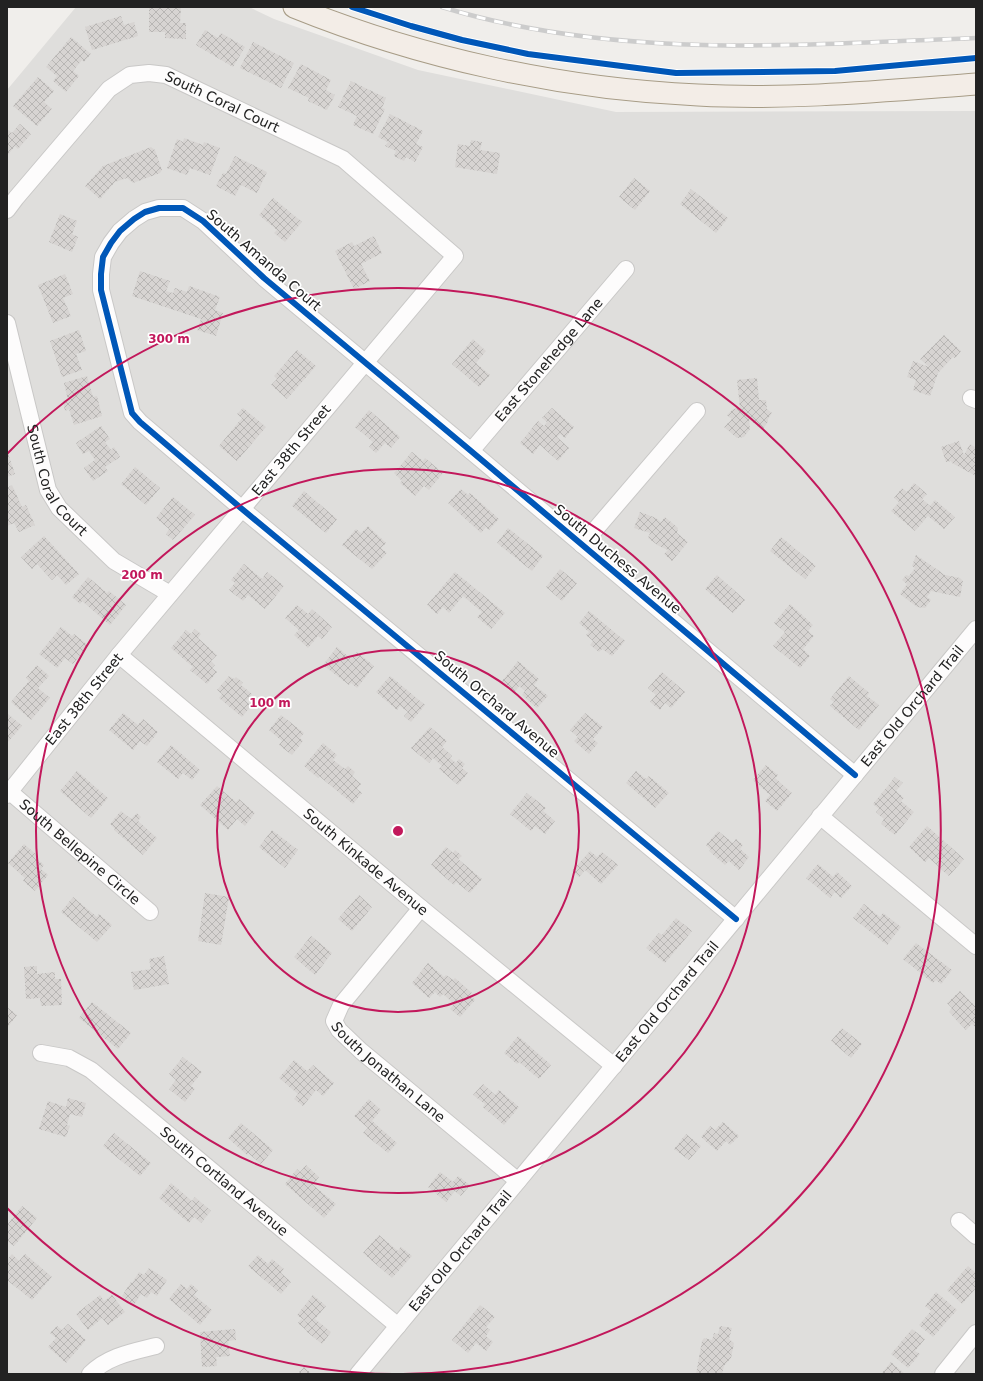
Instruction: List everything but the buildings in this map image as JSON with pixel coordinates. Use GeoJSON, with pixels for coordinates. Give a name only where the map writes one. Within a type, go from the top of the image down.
{"type":"FeatureCollection","features":[{"type":"Feature","properties":{"kind":"main road"},"geometry":{"type":"LineString","coordinates":[[294,7],[368,35],[450,58],[559,80],[624,89],[698,95],[778,96],[822,95],[976,84]]}},
{"type":"Feature","properties":{"kind":"street","name":"South Coral Court"},"geometry":{"type":"LineString","coordinates":[[7,210],[109,89],[130,75],[149,73],[166,75],[343,159],[455,256]]}},
{"type":"Feature","properties":{"kind":"street","name":"South Amanda Court"},"geometry":{"type":"LineString","coordinates":[[242,509],[140,422],[132,413],[101,290],[103,257],[120,231],[145,212],[159,208],[182,208],[203,221],[264,278],[365,362]]}},
{"type":"Feature","properties":{"kind":"street","name":"East 38th Street"},"geometry":{"type":"LineString","coordinates":[[9,794],[119,655],[455,256]]}},
{"type":"Feature","properties":{"kind":"street","name":"East Stonehedge Lane"},"geometry":{"type":"LineString","coordinates":[[471,451],[626,269]]}},
{"type":"Feature","properties":{"kind":"street","name":"South Coral Court"},"geometry":{"type":"LineString","coordinates":[[7,323],[48,490],[59,508],[114,560],[170,594]]}},
{"type":"Feature","properties":{"kind":"street","name":"South Duchess Avenue"},"geometry":{"type":"LineString","coordinates":[[365,362],[855,775]]}},
{"type":"Feature","properties":{"kind":"street"},"geometry":{"type":"LineString","coordinates":[[582,545],[697,411]]}},
{"type":"Feature","properties":{"kind":"street","name":"South Orchard Avenue"},"geometry":{"type":"LineString","coordinates":[[242,509],[736,919]]}},
{"type":"Feature","properties":{"kind":"street","name":"East Old Orchard Trail"},"geometry":{"type":"LineString","coordinates":[[358,1374],[976,629]]}},
{"type":"Feature","properties":{"kind":"street","name":"South Kinkade Avenue"},"geometry":{"type":"LineString","coordinates":[[119,655],[421,908],[614,1066]]}},
{"type":"Feature","properties":{"kind":"street","name":"South Bellepine Circle"},"geometry":{"type":"LineString","coordinates":[[9,794],[150,912]]}},
{"type":"Feature","properties":{"kind":"street"},"geometry":{"type":"LineString","coordinates":[[820,816],[976,946]]}},
{"type":"Feature","properties":{"kind":"street","name":"South Jonathan Lane"},"geometry":{"type":"LineString","coordinates":[[421,908],[342,1005],[334,1021],[340,1030],[361,1051],[518,1181]]}},
{"type":"Feature","properties":{"kind":"street","name":"South Cortland Avenue"},"geometry":{"type":"LineString","coordinates":[[41,1053],[69,1058],[91,1070],[398,1326]]}},
{"type":"Feature","properties":{"kind":"street"},"geometry":{"type":"LineString","coordinates":[[959,1221],[976,1236]]}},
{"type":"Feature","properties":{"kind":"street"},"geometry":{"type":"LineString","coordinates":[[942,1374],[976,1334]]}},
{"type":"Feature","properties":{"kind":"street"},"geometry":{"type":"LineString","coordinates":[[90,1374],[109,1359],[156,1346]]}},
{"type":"Feature","properties":{"kind":"shaded area"},"geometry":{"type":"Polygon","coordinates":[[[76,7],[249,7],[274,19],[418,70],[616,112],[976,111],[976,1374],[7,1374],[7,90],[76,7]]]}},
{"type":"Feature","properties":{"kind":"railway"},"geometry":{"type":"LineString","coordinates":[[442,7],[507,24],[573,35],[640,42],[707,45],[774,45],[842,44],[976,38]]}},
{"type":"Feature","properties":{"kind":"cycle path"},"geometry":{"type":"LineString","coordinates":[[352,7],[411,26],[462,40],[528,54],[676,73],[835,71],[976,58]]}},
{"type":"Feature","properties":{"kind":"cycle path"},"geometry":{"type":"LineString","coordinates":[[736,919],[242,509],[140,422],[132,413],[101,290],[103,257],[120,231],[145,212],[159,208],[183,208],[203,221],[264,278],[855,775]]}}]}
